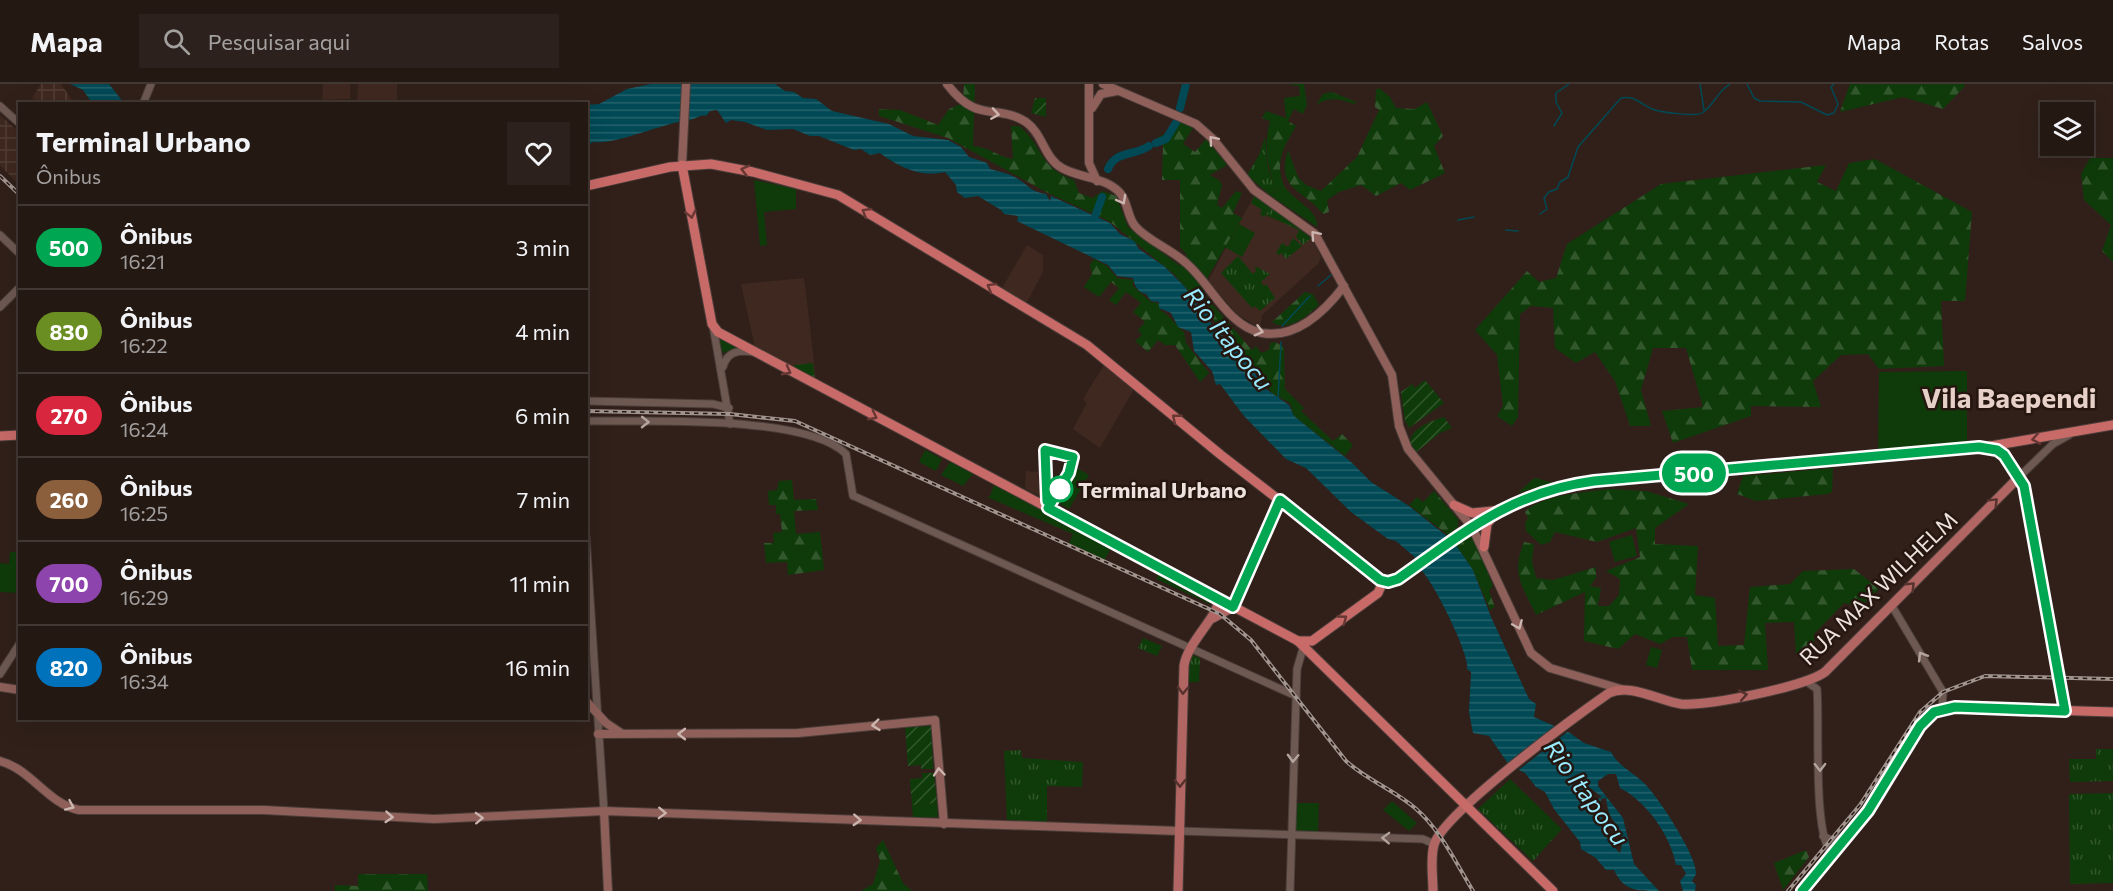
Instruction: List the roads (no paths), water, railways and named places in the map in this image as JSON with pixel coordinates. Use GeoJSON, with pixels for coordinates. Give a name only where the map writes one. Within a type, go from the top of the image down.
{"type":"FeatureCollection","features":[{"type":"Feature","properties":{"kind":"highway"},"geometry":{"type":"LineString","coordinates":[[588,186],[682,165],[725,165],[838,195],[1087,345],[1380,580],[1393,581],[1501,508]]}},
{"type":"Feature","properties":{"kind":"highway"},"geometry":{"type":"LineString","coordinates":[[682,165],[712,324],[721,335],[1306,644],[1553,891]]}},
{"type":"Feature","properties":{"kind":"highway"},"geometry":{"type":"LineString","coordinates":[[1454,505],[1478,514],[1501,508],[1542,492],[1581,483],[1979,447],[2113,425]]}},
{"type":"Feature","properties":{"kind":"highway"},"geometry":{"type":"LineString","coordinates":[[0,436],[18,435]]}},
{"type":"Feature","properties":{"kind":"highway"},"geometry":{"type":"LineString","coordinates":[[1484,547],[1488,524],[1501,508]]}},
{"type":"Feature","properties":{"kind":"highway"},"geometry":{"type":"LineString","coordinates":[[1306,644],[1378,593],[1381,588],[1380,580]]}},
{"type":"Feature","properties":{"kind":"highway"},"geometry":{"type":"LineString","coordinates":[[1802,891],[1826,857],[1848,836],[1874,802],[1920,726],[1930,714],[1942,708],[2113,711]]}},
{"type":"Feature","properties":{"kind":"main road"},"geometry":{"type":"LineString","coordinates":[[682,165],[686,84]]}},
{"type":"Feature","properties":{"kind":"main road"},"geometry":{"type":"LineString","coordinates":[[947,84],[958,98],[972,108],[1026,123],[1038,135],[1052,161],[1120,193],[1136,227],[1187,263],[1234,317],[1251,329],[1269,334],[1291,331],[1304,325],[1333,300],[1344,286]]}},
{"type":"Feature","properties":{"kind":"main road"},"geometry":{"type":"LineString","coordinates":[[1089,84],[1091,109],[1089,163],[1097,181]]}},
{"type":"Feature","properties":{"kind":"main road","name":"RUA MAX WILHELM"},"geometry":{"type":"LineString","coordinates":[[1102,84],[1191,121],[1202,129],[1254,190],[1315,234],[1392,375],[1399,426],[1408,449],[1472,527],[1484,547],[1535,658],[1560,672],[1676,703],[1691,704],[1808,682],[1832,665],[2020,476]]}},
{"type":"Feature","properties":{"kind":"main road"},"geometry":{"type":"LineString","coordinates":[[1091,109],[1101,94],[1120,91]]}},
{"type":"Feature","properties":{"kind":"main road"},"geometry":{"type":"LineString","coordinates":[[1072,172],[1084,170],[1089,163]]}},
{"type":"Feature","properties":{"kind":"main road"},"geometry":{"type":"LineString","coordinates":[[1333,300],[1346,298],[1352,301]]}},
{"type":"Feature","properties":{"kind":"main road"},"geometry":{"type":"LineString","coordinates":[[1979,447],[2000,452],[2020,476]]}},
{"type":"Feature","properties":{"kind":"main road"},"geometry":{"type":"LineString","coordinates":[[1209,620],[1233,607],[1280,500]]}},
{"type":"Feature","properties":{"kind":"main road"},"geometry":{"type":"LineString","coordinates":[[1178,891],[1184,666],[1189,647],[1218,608],[1218,599]]}},
{"type":"Feature","properties":{"kind":"main road"},"geometry":{"type":"LineString","coordinates":[[0,687],[18,690]]}},
{"type":"Feature","properties":{"kind":"main road"},"geometry":{"type":"LineString","coordinates":[[1433,891],[1434,844],[1445,824],[1466,803],[1585,711],[1609,693],[1623,689]]}},
{"type":"Feature","properties":{"kind":"main road"},"geometry":{"type":"LineString","coordinates":[[588,699],[596,694]]}},
{"type":"Feature","properties":{"kind":"main road"},"geometry":{"type":"LineString","coordinates":[[588,702],[609,726],[622,734]]}},
{"type":"Feature","properties":{"kind":"main road"},"geometry":{"type":"LineString","coordinates":[[598,734],[798,734],[935,720],[944,824]]}},
{"type":"Feature","properties":{"kind":"main road"},"geometry":{"type":"LineString","coordinates":[[0,761],[17,766],[64,804],[79,810],[264,810],[434,819],[604,811],[1179,831]]}},
{"type":"Feature","properties":{"kind":"main road"},"geometry":{"type":"LineString","coordinates":[[604,811],[608,891]]}},
{"type":"Feature","properties":{"kind":"street"},"geometry":{"type":"LineString","coordinates":[[144,102],[151,84]]}},
{"type":"Feature","properties":{"kind":"street"},"geometry":{"type":"LineString","coordinates":[[0,106],[18,122]]}},
{"type":"Feature","properties":{"kind":"street"},"geometry":{"type":"LineString","coordinates":[[0,235],[18,252]]}},
{"type":"Feature","properties":{"kind":"street"},"geometry":{"type":"LineString","coordinates":[[0,307],[18,289]]}},
{"type":"Feature","properties":{"kind":"street"},"geometry":{"type":"LineString","coordinates":[[712,324],[726,389],[729,412],[726,424]]}},
{"type":"Feature","properties":{"kind":"street"},"geometry":{"type":"LineString","coordinates":[[718,352],[723,356],[739,351],[754,352]]}},
{"type":"Feature","properties":{"kind":"street"},"geometry":{"type":"LineString","coordinates":[[722,370],[728,356]]}},
{"type":"Feature","properties":{"kind":"street"},"geometry":{"type":"LineString","coordinates":[[714,404],[722,399],[726,389]]}},
{"type":"Feature","properties":{"kind":"street"},"geometry":{"type":"LineString","coordinates":[[588,401],[714,404],[729,412],[740,424]]}},
{"type":"Feature","properties":{"kind":"street"},"geometry":{"type":"LineString","coordinates":[[588,421],[740,424],[795,431],[829,443],[846,454],[853,496],[1296,696]]}},
{"type":"Feature","properties":{"kind":"street","name":"RUA MAX WILHELM"},"geometry":{"type":"LineString","coordinates":[[2020,476],[2053,444],[2081,430]]}},
{"type":"Feature","properties":{"kind":"street"},"geometry":{"type":"LineString","coordinates":[[2020,476],[2026,493],[2065,711]]}},
{"type":"Feature","properties":{"kind":"street"},"geometry":{"type":"LineString","coordinates":[[588,568],[604,811]]}},
{"type":"Feature","properties":{"kind":"street"},"geometry":{"type":"LineString","coordinates":[[1892,606],[1943,692],[1942,708]]}},
{"type":"Feature","properties":{"kind":"street"},"geometry":{"type":"LineString","coordinates":[[1290,891],[1297,669],[1306,644]]}},
{"type":"Feature","properties":{"kind":"street"},"geometry":{"type":"LineString","coordinates":[[0,674],[18,646]]}},
{"type":"Feature","properties":{"kind":"street"},"geometry":{"type":"LineString","coordinates":[[1808,682],[1816,686],[1818,693],[1823,836],[1826,857]]}},
{"type":"Feature","properties":{"kind":"street"},"geometry":{"type":"LineString","coordinates":[[1179,831],[1424,839],[1434,844]]}},
{"type":"Feature","properties":{"kind":"street"},"geometry":{"type":"LineString","coordinates":[[1823,836],[1831,840],[1848,836]]}},
{"type":"Feature","properties":{"kind":"water"},"geometry":{"type":"Polygon","coordinates":[[[70,84],[109,84],[123,102],[91,102],[83,90],[70,84]]]}},
{"type":"Feature","properties":{"kind":"water"},"geometry":{"type":"Polygon","coordinates":[[[651,84],[775,84],[803,98],[816,99],[832,111],[889,124],[913,136],[948,140],[961,147],[969,157],[987,163],[990,169],[1014,177],[1034,191],[1046,194],[1050,201],[1051,196],[1110,223],[1120,234],[1134,241],[1139,249],[1164,266],[1185,287],[1196,303],[1207,311],[1212,326],[1239,351],[1266,389],[1289,405],[1294,416],[1351,462],[1371,482],[1409,506],[1448,537],[1417,559],[1396,541],[1388,539],[1351,512],[1306,468],[1286,459],[1244,416],[1220,384],[1216,385],[1212,371],[1194,351],[1191,332],[1178,327],[1171,313],[1159,308],[1159,302],[1151,301],[1139,290],[1133,278],[1117,276],[1108,265],[1017,221],[1018,216],[1004,214],[978,196],[965,198],[957,192],[956,185],[945,172],[927,174],[910,170],[880,153],[870,155],[861,149],[854,150],[819,136],[810,136],[793,129],[767,130],[745,122],[731,120],[726,123],[717,110],[710,111],[706,116],[614,140],[593,142],[588,145],[588,105],[599,104],[627,89],[651,84]]]}},
{"type":"Feature","properties":{"kind":"water","name":"Rio Itapocu"},"geometry":{"type":"Polygon","coordinates":[[[1455,544],[1473,570],[1491,617],[1529,699],[1536,704],[1534,717],[1570,733],[1584,743],[1611,752],[1622,766],[1644,783],[1666,812],[1690,853],[1695,865],[1696,875],[1692,881],[1696,885],[1695,891],[1683,891],[1680,881],[1686,874],[1681,865],[1676,865],[1663,831],[1639,801],[1620,788],[1616,774],[1608,774],[1598,781],[1598,786],[1623,818],[1634,864],[1659,891],[1637,890],[1627,886],[1614,870],[1606,870],[1596,858],[1581,849],[1580,842],[1554,809],[1545,792],[1536,787],[1525,773],[1509,765],[1489,736],[1473,733],[1469,712],[1471,672],[1467,669],[1463,650],[1450,619],[1420,569],[1455,544]],[[1590,788],[1583,798],[1586,805],[1596,811],[1597,799],[1602,797],[1590,788]],[[1606,798],[1601,799],[1600,806],[1603,821],[1608,836],[1620,853],[1619,830],[1609,813],[1606,798]]]}},
{"type":"Feature","properties":{"kind":"waterway"},"geometry":{"type":"LineString","coordinates":[[1180,108],[1186,84]]}},
{"type":"Feature","properties":{"kind":"waterway"},"geometry":{"type":"LineString","coordinates":[[1554,126],[1562,113],[1556,102],[1556,93],[1569,84]]}},
{"type":"Feature","properties":{"kind":"waterway"},"geometry":{"type":"LineString","coordinates":[[1700,84],[1704,110]]}},
{"type":"Feature","properties":{"kind":"waterway"},"geometry":{"type":"LineString","coordinates":[[1540,214],[1547,209],[1544,198],[1568,177],[1578,147],[1621,98],[1634,99],[1652,109],[1698,114],[1707,109],[1721,91],[1730,84]]}},
{"type":"Feature","properties":{"kind":"waterway"},"geometry":{"type":"LineString","coordinates":[[1747,84],[1754,98],[1760,101],[1801,102],[1827,115],[1834,113],[1838,104],[1831,87],[1834,84]]}},
{"type":"Feature","properties":{"kind":"waterway"},"geometry":{"type":"LineString","coordinates":[[1156,143],[1166,139],[1177,121]]}},
{"type":"Feature","properties":{"kind":"waterway"},"geometry":{"type":"LineString","coordinates":[[1108,169],[1111,163],[1121,156],[1149,146]]}},
{"type":"Feature","properties":{"kind":"waterway"},"geometry":{"type":"LineString","coordinates":[[1095,217],[1102,197]]}},
{"type":"Feature","properties":{"kind":"waterway"},"geometry":{"type":"LineString","coordinates":[[1458,220],[1474,217]]}},
{"type":"Feature","properties":{"kind":"waterway"},"geometry":{"type":"LineString","coordinates":[[1506,230],[1518,231]]}},
{"type":"Feature","properties":{"kind":"waterway"},"geometry":{"type":"LineString","coordinates":[[1318,286],[1331,275]]}},
{"type":"Feature","properties":{"kind":"waterway"},"geometry":{"type":"LineString","coordinates":[[1282,326],[1310,296]]}},
{"type":"Feature","properties":{"kind":"waterway","name":"Rio Itapocu"},"geometry":{"type":"LineString","coordinates":[[1278,398],[1281,342]]}},
{"type":"Feature","properties":{"kind":"railway"},"geometry":{"type":"LineString","coordinates":[[0,176],[18,193]]}},
{"type":"Feature","properties":{"kind":"railway"},"geometry":{"type":"LineString","coordinates":[[588,411],[730,414],[795,421],[1220,614],[1251,640],[1346,761],[1424,816],[1447,847],[1473,891]]}},
{"type":"Feature","properties":{"kind":"railway"},"geometry":{"type":"LineString","coordinates":[[1788,891],[1860,805],[1920,712],[1943,692],[1985,676],[2113,679]]}},
{"type":"Feature","properties":{"kind":"place","name":"Terminal Urbano"},"geometry":{"type":"Point","coordinates":[1060,489]}},
{"type":"Feature","properties":{"kind":"district","name":"Vila Baependi"},"geometry":{"type":"Point","coordinates":[2009,397]}}]}
